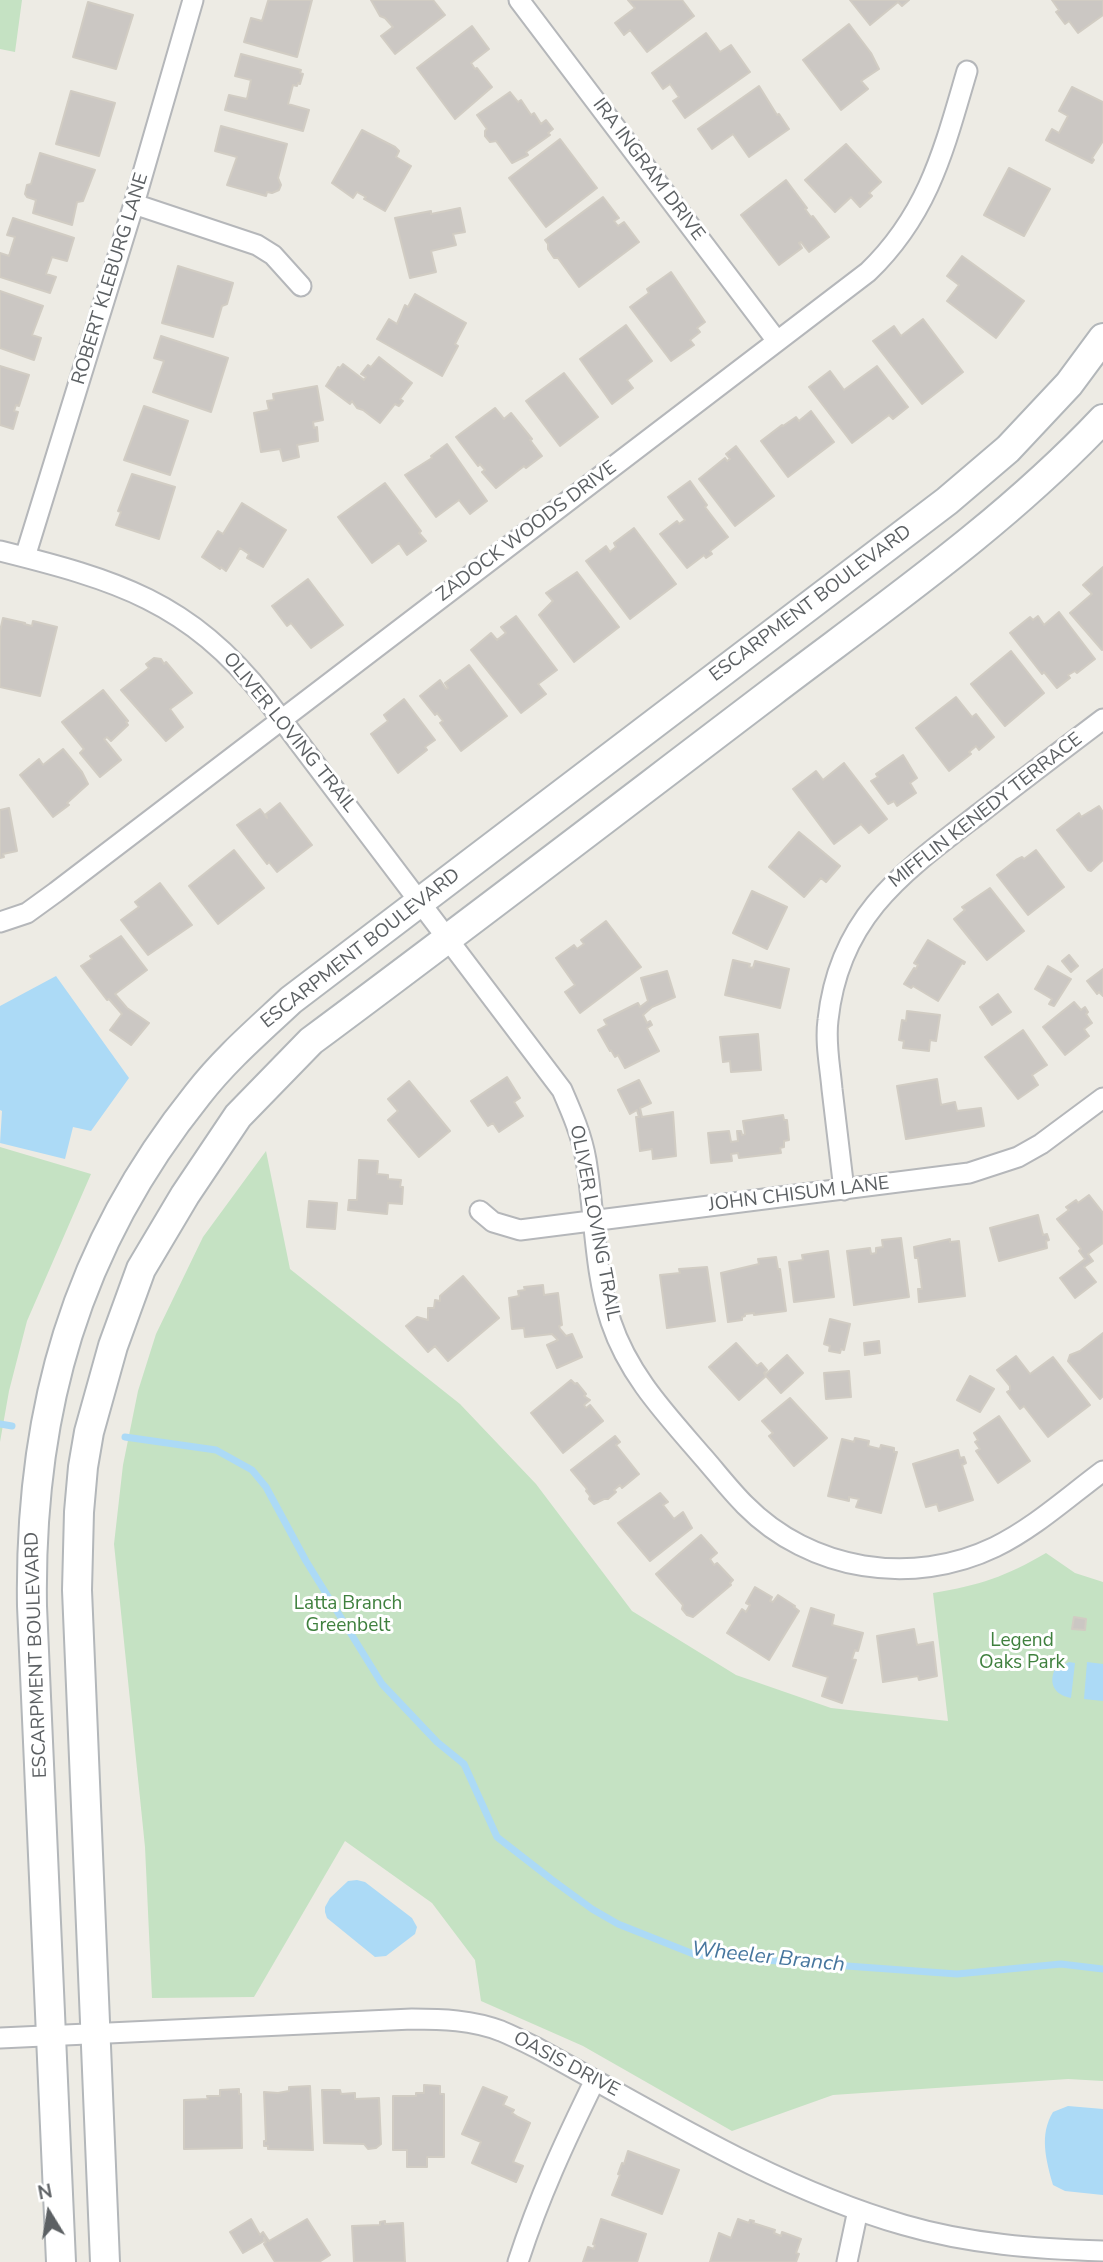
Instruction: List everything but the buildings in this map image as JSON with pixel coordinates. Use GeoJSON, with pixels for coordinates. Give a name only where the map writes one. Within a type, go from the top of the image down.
{"type":"FeatureCollection","features":[{"type":"Feature","properties":{"kind":"main road","name":"ESCARPMENT BOULEVARD"},"geometry":{"type":"LineString","coordinates":[[61,2262],[32,1606],[32,1554],[40,1452],[55,1379],[75,1307],[110,1227],[152,1156],[198,1093],[248,1040],[291,1000],[947,501],[1008,449],[1069,384],[1103,338]]}},
{"type":"Feature","properties":{"kind":"main road"},"geometry":{"type":"LineString","coordinates":[[105,2262],[78,1603],[79,1512],[89,1432],[113,1346],[141,1269],[185,1195],[239,1116],[311,1041],[1001,515],[1051,472],[1103,419]]}},
{"type":"Feature","properties":{"kind":"main road"},"geometry":{"type":"LineString","coordinates":[[862,565],[890,602]]}},
{"type":"Feature","properties":{"kind":"street","name":"ROBERT KLEBURG LANE"},"geometry":{"type":"LineString","coordinates":[[25,557],[134,204],[192,0]]}},
{"type":"Feature","properties":{"kind":"street","name":"IRA INGRAM DRIVE"},"geometry":{"type":"LineString","coordinates":[[519,0],[777,341]]}},
{"type":"Feature","properties":{"kind":"street","name":"ZADOCK WOODS DRIVE"},"geometry":{"type":"LineString","coordinates":[[0,922],[27,913],[56,892],[868,272],[903,232],[933,179],[967,71]]}},
{"type":"Feature","properties":{"kind":"street"},"geometry":{"type":"LineString","coordinates":[[134,204],[257,245],[273,255],[301,286]]}},
{"type":"Feature","properties":{"kind":"street","name":"OLIVER LOVING TRAIL"},"geometry":{"type":"LineString","coordinates":[[0,551],[101,579],[137,592],[187,621],[234,661],[281,719],[562,1090],[579,1130],[586,1159],[604,1295],[622,1349],[650,1395],[746,1506],[803,1546],[835,1560],[885,1569],[915,1569],[947,1563],[994,1547],[1015,1536],[1103,1471]]}},
{"type":"Feature","properties":{"kind":"street","name":"MIFFLIN KENEDY TERRACE"},"geometry":{"type":"LineString","coordinates":[[844,1190],[827,1023],[838,967],[847,945],[865,916],[894,881],[1103,719]]}},
{"type":"Feature","properties":{"kind":"street","name":"JOHN CHISUM LANE"},"geometry":{"type":"LineString","coordinates":[[480,1212],[493,1222],[520,1230],[969,1173],[1018,1157],[1041,1144],[1103,1098]]}},
{"type":"Feature","properties":{"kind":"street","name":"OASIS DRIVE"},"geometry":{"type":"LineString","coordinates":[[0,2038],[449,2019],[500,2031],[758,2168],[858,2210],[905,2226],[957,2238],[1040,2249],[1103,2252]]}},
{"type":"Feature","properties":{"kind":"street"},"geometry":{"type":"LineString","coordinates":[[518,2262],[541,2194],[595,2080]]}},
{"type":"Feature","properties":{"kind":"street"},"geometry":{"type":"LineString","coordinates":[[847,2262],[858,2210]]}},
{"type":"Feature","properties":{"kind":"green space"},"geometry":{"type":"Polygon","coordinates":[[[0,0],[22,0],[15,52],[0,49],[0,0]]]}},
{"type":"Feature","properties":{"kind":"green space"},"geometry":{"type":"Polygon","coordinates":[[[0,1147],[91,1174],[27,1321],[9,1391],[0,1442],[0,1147]]]}},
{"type":"Feature","properties":{"kind":"green space","name":"Latta Branch Greenbelt"},"geometry":{"type":"Polygon","coordinates":[[[266,1151],[290,1269],[460,1404],[536,1484],[632,1611],[736,1675],[831,1708],[948,1721],[933,1593],[992,1579],[1046,1553],[1075,1573],[1103,1582],[1103,2081],[1068,2079],[833,2095],[732,2131],[583,2046],[481,2001],[475,1960],[432,1903],[345,1841],[254,1997],[152,1998],[145,1847],[114,1544],[123,1465],[138,1391],[156,1334],[203,1237],[266,1151]]]}},
{"type":"Feature","properties":{"kind":"water"},"geometry":{"type":"Polygon","coordinates":[[[56,976],[129,1078],[91,1131],[73,1127],[65,1159],[0,1143],[0,1006],[56,976]]]}},
{"type":"Feature","properties":{"kind":"water"},"geometry":{"type":"Polygon","coordinates":[[[1069,1662],[1075,1663],[1071,1698],[1065,1697],[1054,1688],[1052,1679],[1055,1669],[1069,1662]]]}},
{"type":"Feature","properties":{"kind":"water"},"geometry":{"type":"Polygon","coordinates":[[[1087,1662],[1103,1664],[1103,1701],[1084,1699],[1087,1662]]]}},
{"type":"Feature","properties":{"kind":"water"},"geometry":{"type":"Polygon","coordinates":[[[348,1881],[365,1882],[412,1918],[417,1927],[415,1934],[386,1956],[375,1957],[327,1918],[325,1907],[330,1898],[348,1881]]]}},
{"type":"Feature","properties":{"kind":"water"},"geometry":{"type":"Polygon","coordinates":[[[1068,2106],[1103,2109],[1103,2195],[1065,2191],[1053,2185],[1046,2157],[1046,2130],[1053,2112],[1068,2106]]]}},
{"type":"Feature","properties":{"kind":"waterway","name":"Wheeler Branch"},"geometry":{"type":"LineString","coordinates":[[0,1424],[12,1426]]}},
{"type":"Feature","properties":{"kind":"waterway","name":"Wheeler Branch"},"geometry":{"type":"LineString","coordinates":[[125,1437],[216,1450],[252,1470],[266,1487],[306,1561],[382,1684],[437,1742],[464,1764],[497,1837],[592,1909],[618,1924],[696,1955],[957,1974],[1061,1964],[1103,1969]]}},
{"type":"Feature","properties":{"kind":"park label","name":"Legend Oaks Park"},"geometry":{"type":"Point","coordinates":[1022,1652]}}]}
